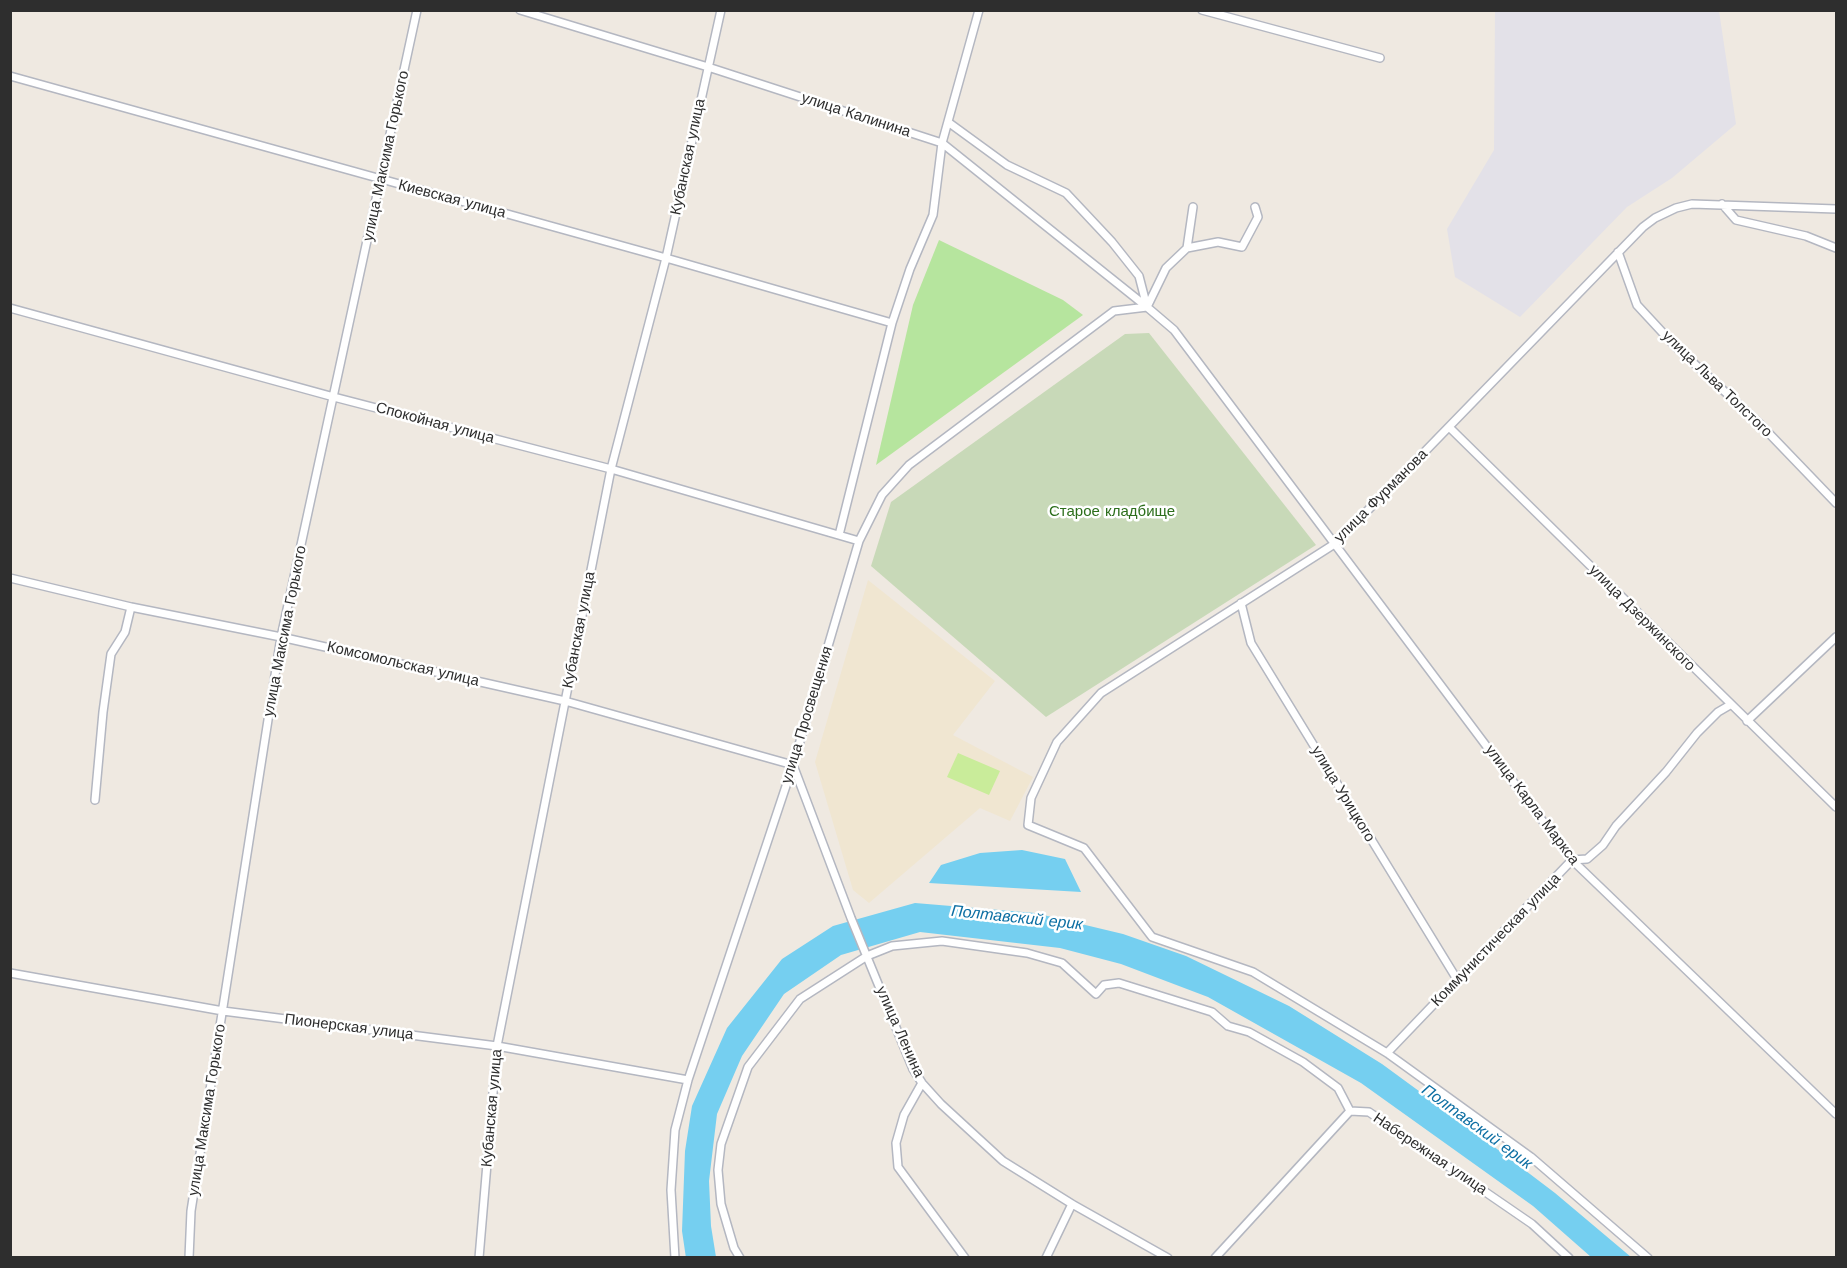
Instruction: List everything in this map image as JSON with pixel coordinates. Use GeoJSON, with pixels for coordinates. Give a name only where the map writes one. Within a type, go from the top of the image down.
{"type":"FeatureCollection","features":[{"type":"Feature","properties":{"kind":"street","name":"улица Максима Горького"},"geometry":{"type":"LineString","coordinates":[[189,1257],[191,1210],[281,637],[382,180],[417,10]]}},
{"type":"Feature","properties":{"kind":"street","name":"улица Калинина"},"geometry":{"type":"LineString","coordinates":[[520,10],[708,67],[942,143],[1147,307]]}},
{"type":"Feature","properties":{"kind":"street","name":"Кубанская улица"},"geometry":{"type":"LineString","coordinates":[[479,1257],[497,1046],[611,469],[666,258],[721,10]]}},
{"type":"Feature","properties":{"kind":"street"},"geometry":{"type":"LineString","coordinates":[[839,535],[892,324],[910,269],[933,215],[942,143],[979,10]]}},
{"type":"Feature","properties":{"kind":"street"},"geometry":{"type":"LineString","coordinates":[[1202,10],[1380,58]]}},
{"type":"Feature","properties":{"kind":"street","name":"Киевская улица"},"geometry":{"type":"LineString","coordinates":[[10,76],[666,258],[892,324]]}},
{"type":"Feature","properties":{"kind":"street"},"geometry":{"type":"LineString","coordinates":[[948,122],[1007,165],[1066,193],[1112,242],[1139,276],[1147,307]]}},
{"type":"Feature","properties":{"kind":"street","name":"улица Фурманова"},"geometry":{"type":"LineString","coordinates":[[1387,1053],[1253,972],[1152,937],[1084,848],[1028,825],[1031,798],[1058,742],[1101,693],[1336,543],[1618,252],[1655,218],[1676,208],[1692,204],[1836,209]]}},
{"type":"Feature","properties":{"kind":"street"},"geometry":{"type":"LineString","coordinates":[[1722,204],[1736,220],[1806,236],[1836,248]]}},
{"type":"Feature","properties":{"kind":"street"},"geometry":{"type":"LineString","coordinates":[[1187,248],[1193,207]]}},
{"type":"Feature","properties":{"kind":"street"},"geometry":{"type":"LineString","coordinates":[[1147,307],[1166,268],[1187,248],[1218,242],[1242,247],[1258,217],[1255,207]]}},
{"type":"Feature","properties":{"kind":"street","name":"улица Льва Толстого"},"geometry":{"type":"LineString","coordinates":[[1618,252],[1637,305],[1675,346],[1759,423],[1836,503]]}},
{"type":"Feature","properties":{"kind":"street","name":"улица Просвещения"},"geometry":{"type":"LineString","coordinates":[[675,1257],[672,1178],[675,1130],[688,1080],[793,765],[859,541],[882,495],[909,465],[1114,311],[1147,307]]}},
{"type":"Feature","properties":{"kind":"street","name":"улица Карла Маркса"},"geometry":{"type":"LineString","coordinates":[[1147,307],[1174,330],[1572,860],[1836,1114]]}},
{"type":"Feature","properties":{"kind":"street","name":"Спокойная улица"},"geometry":{"type":"LineString","coordinates":[[10,308],[334,397],[611,469],[859,541]]}},
{"type":"Feature","properties":{"kind":"street","name":"улица Дзержинского"},"geometry":{"type":"LineString","coordinates":[[1449,428],[1836,807]]}},
{"type":"Feature","properties":{"kind":"street","name":"Комсомольская улица"},"geometry":{"type":"LineString","coordinates":[[10,578],[131,607],[281,637],[565,701],[793,765]]}},
{"type":"Feature","properties":{"kind":"street","name":"улица Урицкого"},"geometry":{"type":"LineString","coordinates":[[1241,603],[1251,643],[1458,981]]}},
{"type":"Feature","properties":{"kind":"street"},"geometry":{"type":"LineString","coordinates":[[95,800],[111,654],[125,632],[131,607]]}},
{"type":"Feature","properties":{"kind":"street"},"geometry":{"type":"LineString","coordinates":[[1747,721],[1836,637]]}},
{"type":"Feature","properties":{"kind":"street","name":"Коммунистическая улица"},"geometry":{"type":"LineString","coordinates":[[1387,1053],[1572,860],[1587,859],[1603,845],[1616,826],[1660,779],[1697,733],[1718,712],[1730,705]]}},
{"type":"Feature","properties":{"kind":"street","name":"улица Ленина"},"geometry":{"type":"LineString","coordinates":[[793,765],[851,918],[913,1069],[922,1083],[941,1104],[1003,1161],[1072,1204],[1168,1257]]}},
{"type":"Feature","properties":{"kind":"street"},"geometry":{"type":"LineString","coordinates":[[740,1257],[734,1248],[721,1203],[718,1170],[721,1144],[748,1067],[800,999],[867,956],[892,946],[942,941],[1027,953],[1062,963],[1095,994],[1104,985],[1119,983],[1212,1012],[1228,1026],[1249,1032],[1303,1062],[1338,1088],[1350,1110],[1215,1257]]}},
{"type":"Feature","properties":{"kind":"street","name":"Пионерская улица"},"geometry":{"type":"LineString","coordinates":[[10,973],[223,1011],[497,1046],[688,1080]]}},
{"type":"Feature","properties":{"kind":"street"},"geometry":{"type":"LineString","coordinates":[[1387,1053],[1531,1157],[1648,1257]]}},
{"type":"Feature","properties":{"kind":"street"},"geometry":{"type":"LineString","coordinates":[[922,1083],[904,1115],[896,1143],[898,1167],[965,1257]]}},
{"type":"Feature","properties":{"kind":"street","name":"Набережная улица"},"geometry":{"type":"LineString","coordinates":[[1350,1110],[1369,1112],[1532,1224],[1569,1257]]}},
{"type":"Feature","properties":{"kind":"street"},"geometry":{"type":"LineString","coordinates":[[1046,1257],[1072,1204]]}},
{"type":"Feature","properties":{"kind":"shaded area"},"geometry":{"type":"Polygon","coordinates":[[[1495,11],[1719,11],[1736,124],[1672,178],[1627,207],[1520,317],[1455,277],[1447,229],[1494,150],[1495,11]]]}},
{"type":"Feature","properties":{"kind":"shaded area"},"geometry":{"type":"Polygon","coordinates":[[[868,580],[995,681],[953,735],[1033,777],[1010,821],[980,808],[869,903],[853,890],[815,762],[868,580]]]}},
{"type":"Feature","properties":{"kind":"green space"},"geometry":{"type":"Polygon","coordinates":[[[939,240],[1063,300],[1083,315],[876,465],[913,305],[939,240]]]}},
{"type":"Feature","properties":{"kind":"green space","name":"Старое кладбище"},"geometry":{"type":"Polygon","coordinates":[[[1149,333],[1316,545],[1046,717],[871,566],[891,502],[1125,334],[1149,333]]]}},
{"type":"Feature","properties":{"kind":"green space"},"geometry":{"type":"Polygon","coordinates":[[[958,753],[1000,771],[989,795],[947,777],[958,753]]]}},
{"type":"Feature","properties":{"kind":"water"},"geometry":{"type":"Polygon","coordinates":[[[1022,850],[1065,859],[1081,892],[929,883],[941,865],[980,853],[1022,850]]]}},
{"type":"Feature","properties":{"kind":"water","name":"Полтавский ерик"},"geometry":{"type":"Polygon","coordinates":[[[915,903],[1035,913],[1123,934],[1186,956],[1289,1006],[1382,1064],[1464,1124],[1555,1193],[1631,1257],[1591,1257],[1533,1206],[1361,1083],[1208,997],[1121,964],[1060,948],[920,932],[841,955],[784,994],[742,1056],[717,1114],[709,1181],[711,1226],[716,1257],[686,1258],[682,1231],[685,1151],[692,1106],[727,1028],[782,959],[833,926],[915,903]]]}}]}
